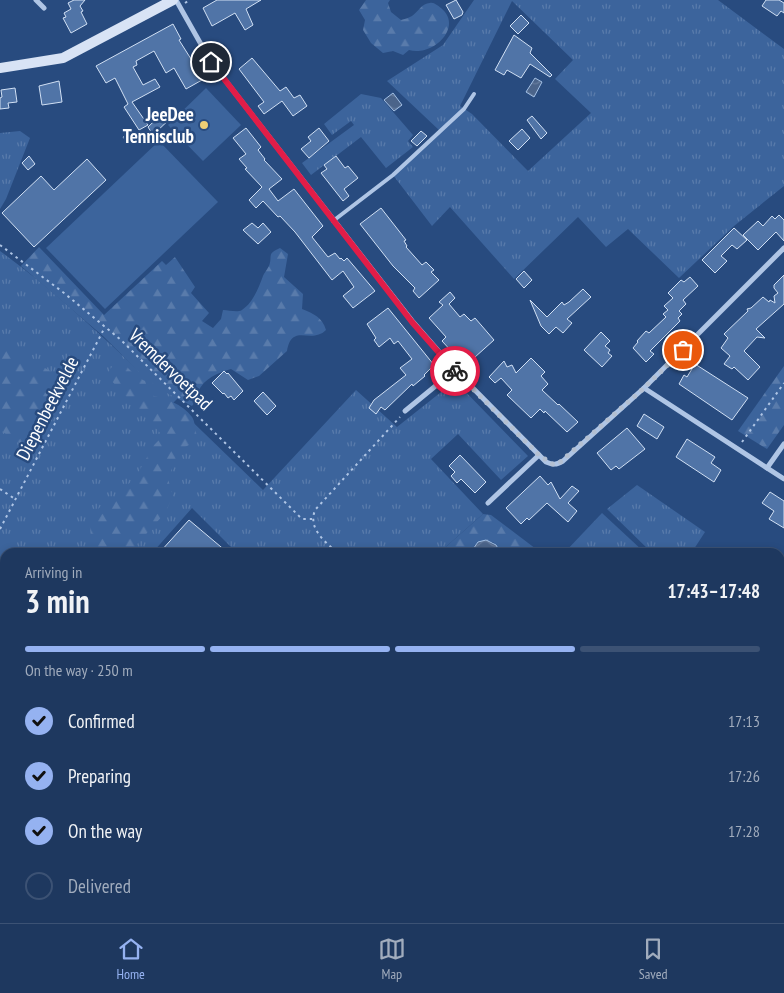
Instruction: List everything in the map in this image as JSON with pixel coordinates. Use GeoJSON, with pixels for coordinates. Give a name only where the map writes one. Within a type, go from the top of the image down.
{"type":"FeatureCollection","features":[{"type":"Feature","properties":{"kind":"street"},"geometry":{"type":"LineString","coordinates":[[36,0],[44,8]]}},
{"type":"Feature","properties":{"kind":"street"},"geometry":{"type":"LineString","coordinates":[[0,68],[39,63],[68,56],[175,0],[211,62],[412,322],[455,370],[539,455],[552,464],[558,464],[563,461],[644,388],[784,248]]}},
{"type":"Feature","properties":{"kind":"street"},"geometry":{"type":"LineString","coordinates":[[405,411],[455,370]]}},
{"type":"Feature","properties":{"kind":"street"},"geometry":{"type":"LineString","coordinates":[[644,388],[784,478]]}},
{"type":"Feature","properties":{"kind":"street"},"geometry":{"type":"LineString","coordinates":[[767,468],[784,444]]}},
{"type":"Feature","properties":{"kind":"street"},"geometry":{"type":"LineString","coordinates":[[488,503],[539,455]]}},
{"type":"Feature","properties":{"kind":"lane"},"geometry":{"type":"LineString","coordinates":[[333,221],[393,175],[464,109],[474,94]]}},
{"type":"Feature","properties":{"kind":"path","name":"Vremdervoetpad"},"geometry":{"type":"LineString","coordinates":[[0,245],[64,293],[121,340],[300,517],[307,520],[312,519]]}},
{"type":"Feature","properties":{"kind":"path","name":"Diepenbeekvelde"},"geometry":{"type":"LineString","coordinates":[[0,529],[105,327]]}},
{"type":"Feature","properties":{"kind":"path"},"geometry":{"type":"LineString","coordinates":[[737,449],[784,383]]}},
{"type":"Feature","properties":{"kind":"path"},"geometry":{"type":"LineString","coordinates":[[332,548],[315,530],[312,519],[315,510],[405,411]]}},
{"type":"Feature","properties":{"kind":"path"},"geometry":{"type":"LineString","coordinates":[[0,489],[15,500]]}},
{"type":"Feature","properties":{"kind":"green space"},"geometry":{"type":"Polygon","coordinates":[[[366,0],[390,0],[388,3],[391,12],[401,20],[412,16],[427,3],[434,4],[441,8],[447,16],[449,24],[447,31],[443,39],[427,49],[409,50],[403,55],[393,51],[383,53],[371,43],[363,30],[365,20],[359,10],[366,0]]]}},
{"type":"Feature","properties":{"kind":"green space"},"geometry":{"type":"Polygon","coordinates":[[[474,0],[718,0],[784,49],[784,186],[734,226],[679,278],[628,229],[606,247],[578,217],[514,279],[450,207],[432,226],[393,175],[440,131],[387,81],[443,45],[474,0]],[[512,1],[460,106],[472,114],[528,171],[591,113],[555,79],[573,60],[512,1]]]}},
{"type":"Feature","properties":{"kind":"green space","name":"JeeDee Tennisclub"},"geometry":{"type":"Polygon","coordinates":[[[206,88],[241,125],[203,161],[168,125],[206,88]]]}},
{"type":"Feature","properties":{"kind":"green space"},"geometry":{"type":"Polygon","coordinates":[[[361,94],[381,98],[413,135],[408,141],[413,147],[386,168],[361,137],[311,175],[302,163],[354,125],[351,121],[332,135],[324,124],[361,94]]]}},
{"type":"Feature","properties":{"kind":"green space"},"geometry":{"type":"Polygon","coordinates":[[[20,131],[30,138],[6,199],[0,209],[0,133],[20,131]]]}},
{"type":"Feature","properties":{"kind":"green space"},"geometry":{"type":"Polygon","coordinates":[[[159,141],[218,202],[105,309],[46,248],[159,141]]]}},
{"type":"Feature","properties":{"kind":"green space"},"geometry":{"type":"Polygon","coordinates":[[[39,247],[104,315],[162,261],[166,265],[175,257],[195,287],[191,293],[209,313],[202,321],[213,328],[221,319],[223,310],[240,311],[246,307],[269,266],[271,254],[280,248],[288,254],[284,277],[303,294],[302,309],[320,319],[326,330],[314,336],[298,336],[293,338],[289,342],[287,351],[259,376],[248,380],[231,369],[212,377],[201,387],[192,406],[157,388],[103,336],[21,266],[39,247]]]}},
{"type":"Feature","properties":{"kind":"green space"},"geometry":{"type":"Polygon","coordinates":[[[0,251],[56,295],[143,375],[198,324],[225,351],[173,403],[263,490],[356,390],[397,427],[455,381],[528,456],[501,480],[458,434],[431,459],[483,514],[445,548],[232,548],[192,508],[157,548],[0,548],[0,251]]]}},
{"type":"Feature","properties":{"kind":"green space"},"geometry":{"type":"Polygon","coordinates":[[[0,342],[57,375],[58,382],[25,443],[21,444],[0,430],[0,342]]]}},
{"type":"Feature","properties":{"kind":"green space"},"geometry":{"type":"Polygon","coordinates":[[[116,363],[123,363],[137,377],[145,381],[150,395],[173,402],[184,408],[193,419],[197,436],[191,444],[179,450],[168,479],[173,496],[165,513],[134,548],[85,548],[91,537],[89,519],[101,506],[113,503],[138,473],[154,445],[163,436],[108,377],[110,369],[116,363]]]}},
{"type":"Feature","properties":{"kind":"green space"},"geometry":{"type":"Polygon","coordinates":[[[784,366],[784,425],[767,449],[738,431],[784,366]]]}},
{"type":"Feature","properties":{"kind":"green space"},"geometry":{"type":"Polygon","coordinates":[[[637,485],[705,532],[695,548],[647,548],[607,509],[637,485]]]}},
{"type":"Feature","properties":{"kind":"green space"},"geometry":{"type":"Polygon","coordinates":[[[602,513],[640,548],[569,548],[602,513]]]}},
{"type":"Feature","properties":{"kind":"green space"},"geometry":{"type":"Polygon","coordinates":[[[483,514],[491,515],[535,548],[498,548],[493,542],[475,545],[473,548],[445,548],[483,514]]]}},
{"type":"Feature","properties":{"kind":"water"},"geometry":{"type":"Polygon","coordinates":[[[535,78],[542,82],[534,97],[526,92],[535,78]]]}},
{"type":"Feature","properties":{"kind":"water"},"geometry":{"type":"Polygon","coordinates":[[[393,93],[402,105],[394,111],[384,100],[393,93]]]}},
{"type":"Feature","properties":{"kind":"water"},"geometry":{"type":"Polygon","coordinates":[[[486,540],[496,545],[498,548],[474,548],[478,542],[486,540]]]}},
{"type":"Feature","properties":{"kind":"building"},"geometry":{"type":"Polygon","coordinates":[[[74,0],[85,0],[80,6],[87,24],[71,33],[63,18],[66,17],[64,13],[71,9],[68,3],[74,0]]]}},
{"type":"Feature","properties":{"kind":"building"},"geometry":{"type":"Polygon","coordinates":[[[217,0],[261,0],[246,9],[253,25],[245,30],[235,13],[212,26],[203,8],[217,0]]]}},
{"type":"Feature","properties":{"kind":"building"},"geometry":{"type":"Polygon","coordinates":[[[456,0],[463,12],[462,15],[454,19],[446,5],[456,0]]]}},
{"type":"Feature","properties":{"kind":"building"},"geometry":{"type":"Polygon","coordinates":[[[766,0],[779,0],[784,3],[784,13],[781,11],[777,16],[762,6],[766,0]]]}},
{"type":"Feature","properties":{"kind":"building"},"geometry":{"type":"Polygon","coordinates":[[[521,15],[529,23],[518,34],[510,26],[521,15]]]}},
{"type":"Feature","properties":{"kind":"building"},"geometry":{"type":"Polygon","coordinates":[[[173,24],[181,39],[179,40],[198,70],[196,71],[202,80],[186,89],[174,68],[166,73],[154,51],[136,61],[137,65],[133,67],[143,85],[155,79],[160,87],[132,102],[148,125],[139,130],[124,107],[128,104],[115,78],[106,83],[96,66],[173,24]]]}},
{"type":"Feature","properties":{"kind":"building"},"geometry":{"type":"Polygon","coordinates":[[[514,35],[532,48],[530,53],[552,75],[550,77],[530,64],[521,78],[507,70],[504,75],[495,70],[514,35]]]}},
{"type":"Feature","properties":{"kind":"building"},"geometry":{"type":"Polygon","coordinates":[[[252,58],[280,91],[286,87],[294,98],[300,95],[307,106],[293,116],[282,101],[264,114],[258,106],[264,102],[239,69],[252,58]]]}},
{"type":"Feature","properties":{"kind":"building"},"geometry":{"type":"Polygon","coordinates":[[[59,81],[62,102],[42,105],[39,86],[59,81]]]}},
{"type":"Feature","properties":{"kind":"building"},"geometry":{"type":"Polygon","coordinates":[[[15,88],[17,102],[8,103],[9,108],[0,109],[1,90],[15,88]]]}},
{"type":"Feature","properties":{"kind":"building"},"geometry":{"type":"Polygon","coordinates":[[[171,105],[176,113],[153,135],[148,127],[171,105]]]}},
{"type":"Feature","properties":{"kind":"building"},"geometry":{"type":"Polygon","coordinates":[[[532,116],[547,133],[541,139],[527,120],[532,116]]]}},
{"type":"Feature","properties":{"kind":"building"},"geometry":{"type":"Polygon","coordinates":[[[246,128],[261,147],[258,150],[264,160],[282,179],[269,189],[278,201],[294,189],[323,226],[312,237],[328,257],[335,253],[344,261],[347,258],[375,291],[353,308],[343,296],[354,287],[343,271],[332,280],[295,232],[280,216],[278,217],[263,201],[256,208],[249,200],[262,187],[245,169],[247,168],[239,159],[246,154],[233,138],[246,128]]]}},
{"type":"Feature","properties":{"kind":"building"},"geometry":{"type":"Polygon","coordinates":[[[319,128],[329,141],[309,158],[301,149],[311,141],[308,137],[319,128]]]}},
{"type":"Feature","properties":{"kind":"building"},"geometry":{"type":"Polygon","coordinates":[[[522,129],[530,138],[518,150],[509,141],[522,129]]]}},
{"type":"Feature","properties":{"kind":"building"},"geometry":{"type":"Polygon","coordinates":[[[130,131],[136,138],[129,145],[123,137],[130,131]]]}},
{"type":"Feature","properties":{"kind":"building"},"geometry":{"type":"Polygon","coordinates":[[[421,131],[427,136],[417,146],[411,141],[421,131]]]}},
{"type":"Feature","properties":{"kind":"building"},"geometry":{"type":"Polygon","coordinates":[[[29,156],[35,164],[28,170],[22,163],[29,156]]]}},
{"type":"Feature","properties":{"kind":"building"},"geometry":{"type":"Polygon","coordinates":[[[336,156],[345,168],[348,166],[358,178],[344,189],[349,196],[343,201],[321,173],[327,169],[324,165],[336,156]]]}},
{"type":"Feature","properties":{"kind":"building"},"geometry":{"type":"Polygon","coordinates":[[[87,159],[106,180],[34,247],[2,213],[41,176],[54,190],[87,159]]]}},
{"type":"Feature","properties":{"kind":"building"},"geometry":{"type":"Polygon","coordinates":[[[381,208],[406,240],[404,241],[406,247],[422,265],[426,262],[434,270],[431,272],[439,280],[419,298],[413,291],[415,288],[393,266],[360,224],[381,208]]]}},
{"type":"Feature","properties":{"kind":"building"},"geometry":{"type":"Polygon","coordinates":[[[779,215],[784,220],[784,241],[776,232],[758,250],[743,235],[758,221],[763,226],[772,216],[775,219],[779,215]]]}},
{"type":"Feature","properties":{"kind":"building"},"geometry":{"type":"Polygon","coordinates":[[[252,223],[258,228],[263,223],[271,232],[258,244],[243,230],[252,223]]]}},
{"type":"Feature","properties":{"kind":"building"},"geometry":{"type":"Polygon","coordinates":[[[734,228],[747,240],[737,249],[732,245],[721,256],[727,261],[715,273],[702,260],[734,228]]]}},
{"type":"Feature","properties":{"kind":"building"},"geometry":{"type":"Polygon","coordinates":[[[524,271],[532,280],[524,288],[516,279],[524,271]]]}},
{"type":"Feature","properties":{"kind":"building"},"geometry":{"type":"Polygon","coordinates":[[[784,275],[784,304],[756,329],[765,338],[757,337],[744,351],[760,367],[748,380],[734,367],[732,369],[724,364],[730,356],[721,348],[728,338],[724,334],[748,311],[747,309],[751,308],[763,297],[769,302],[770,300],[775,303],[774,296],[778,293],[774,285],[784,275]]]}},
{"type":"Feature","properties":{"kind":"building"},"geometry":{"type":"Polygon","coordinates":[[[690,277],[698,286],[683,300],[686,304],[679,311],[682,314],[678,318],[680,321],[650,351],[654,354],[646,362],[633,348],[646,331],[649,333],[666,317],[663,314],[668,310],[664,306],[673,298],[668,293],[681,280],[684,282],[690,277]]]}},
{"type":"Feature","properties":{"kind":"building"},"geometry":{"type":"Polygon","coordinates":[[[583,289],[591,297],[567,319],[572,323],[563,333],[556,327],[549,334],[541,326],[530,300],[547,317],[562,302],[564,305],[569,302],[583,289]]]}},
{"type":"Feature","properties":{"kind":"building"},"geometry":{"type":"Polygon","coordinates":[[[450,292],[455,298],[449,304],[460,317],[464,314],[471,321],[475,318],[494,340],[465,366],[442,341],[446,337],[429,318],[443,305],[439,302],[450,292]]]}},
{"type":"Feature","properties":{"kind":"building"},"geometry":{"type":"Polygon","coordinates":[[[388,308],[434,365],[425,376],[413,386],[412,384],[385,410],[381,407],[376,414],[369,408],[374,400],[406,375],[400,368],[412,359],[398,341],[394,344],[390,338],[379,347],[374,340],[376,338],[367,324],[388,308]]]}},
{"type":"Feature","properties":{"kind":"building"},"geometry":{"type":"Polygon","coordinates":[[[601,332],[610,341],[605,346],[610,350],[608,353],[612,356],[602,367],[584,350],[601,332]]]}},
{"type":"Feature","properties":{"kind":"building"},"geometry":{"type":"Polygon","coordinates":[[[531,358],[545,372],[541,376],[548,384],[542,390],[578,422],[567,432],[545,411],[544,413],[540,409],[531,418],[507,395],[512,390],[501,378],[495,383],[489,377],[504,361],[507,367],[512,365],[516,373],[531,358]]]}},
{"type":"Feature","properties":{"kind":"building"},"geometry":{"type":"Polygon","coordinates":[[[695,364],[748,398],[732,420],[679,384],[684,375],[687,377],[695,364]]]}},
{"type":"Feature","properties":{"kind":"building"},"geometry":{"type":"Polygon","coordinates":[[[224,371],[228,373],[243,391],[234,400],[231,396],[228,398],[212,383],[224,371]]]}},
{"type":"Feature","properties":{"kind":"building"},"geometry":{"type":"Polygon","coordinates":[[[263,392],[276,406],[267,415],[254,401],[263,392]]]}},
{"type":"Feature","properties":{"kind":"building"},"geometry":{"type":"Polygon","coordinates":[[[644,414],[664,427],[657,439],[637,426],[644,414]]]}},
{"type":"Feature","properties":{"kind":"building"},"geometry":{"type":"Polygon","coordinates":[[[627,428],[645,449],[619,469],[616,466],[611,470],[597,453],[627,428]]]}},
{"type":"Feature","properties":{"kind":"building"},"geometry":{"type":"Polygon","coordinates":[[[687,439],[715,457],[711,463],[721,470],[714,482],[676,457],[687,439]]]}},
{"type":"Feature","properties":{"kind":"building"},"geometry":{"type":"Polygon","coordinates":[[[460,455],[486,482],[475,493],[461,479],[457,483],[451,476],[455,472],[449,466],[460,455]]]}},
{"type":"Feature","properties":{"kind":"building"},"geometry":{"type":"Polygon","coordinates":[[[540,476],[548,485],[551,482],[560,499],[572,486],[579,491],[568,503],[577,511],[568,522],[547,503],[529,520],[527,518],[521,524],[506,508],[540,476]]]}},
{"type":"Feature","properties":{"kind":"building"},"geometry":{"type":"Polygon","coordinates":[[[770,492],[784,501],[784,528],[769,519],[774,511],[762,503],[770,492]]]}},
{"type":"Feature","properties":{"kind":"building"},"geometry":{"type":"Polygon","coordinates":[[[189,520],[222,548],[164,548],[189,520]]]}},
{"type":"Feature","properties":{"kind":"way so far"},"geometry":{"type":"LineString","coordinates":[[455,371],[546,462],[558,464],[644,388],[683,350]]}},
{"type":"Feature","properties":{"kind":"place","name":"JeeDee Tennisclub"},"geometry":{"type":"Point","coordinates":[204,125]}},
{"type":"Feature","properties":{"kind":"route"},"geometry":{"type":"LineString","coordinates":[[211,62],[412,322],[455,371]]}}]}
